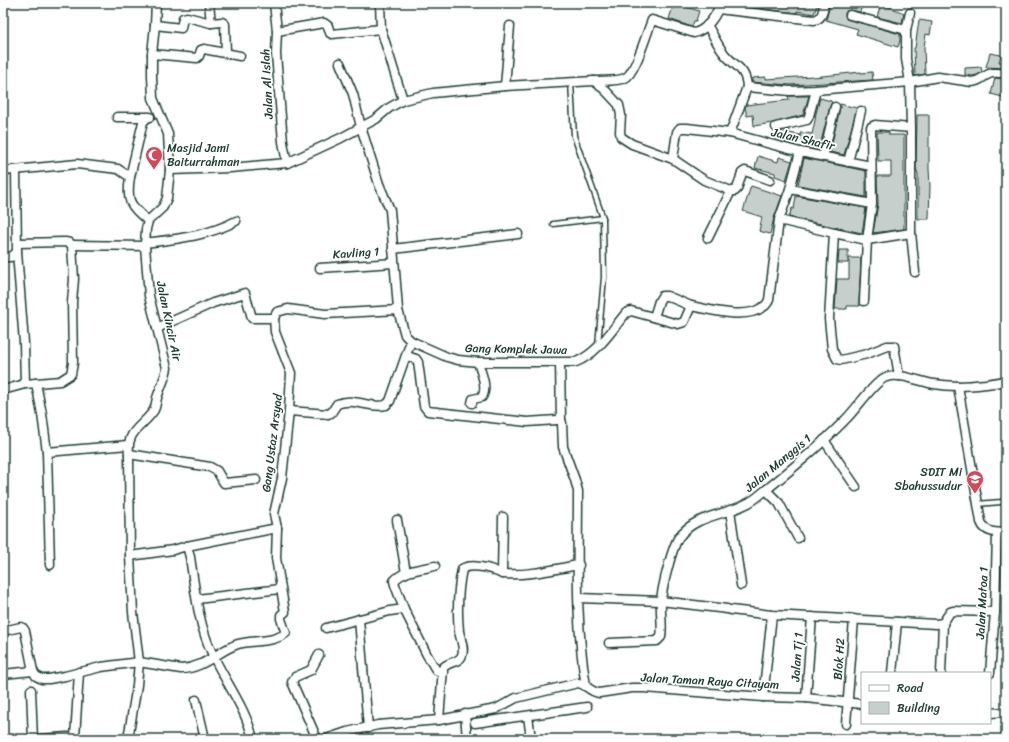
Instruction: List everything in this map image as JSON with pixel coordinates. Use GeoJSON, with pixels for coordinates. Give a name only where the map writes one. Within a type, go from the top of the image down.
{"type":"FeatureCollection","features":[{"type":"Feature","properties":{"kind":"street"},"geometry":{"type":"LineString","coordinates":[[148,117],[143,122],[128,190],[129,200],[135,210],[148,221],[163,207],[167,198],[170,170],[168,134],[153,98],[152,54],[156,3]]}},
{"type":"Feature","properties":{"kind":"street"},"geometry":{"type":"LineString","coordinates":[[208,3],[211,23]]}},
{"type":"Feature","properties":{"kind":"street","name":"Jalan Al Islah"},"geometry":{"type":"LineString","coordinates":[[274,3],[277,31],[276,54],[282,142],[287,163]]}},
{"type":"Feature","properties":{"kind":"street"},"geometry":{"type":"LineString","coordinates":[[380,3],[381,29],[403,100]]}},
{"type":"Feature","properties":{"kind":"street"},"geometry":{"type":"LineString","coordinates":[[170,170],[230,168],[287,163],[341,138],[376,119],[389,108],[403,100],[433,93],[505,86],[623,79],[627,77],[635,65],[652,20],[690,33],[698,32],[707,25],[719,6],[814,20],[821,16],[824,3]]}},
{"type":"Feature","properties":{"kind":"street"},"geometry":{"type":"LineString","coordinates":[[910,12],[906,30],[906,59],[910,82],[911,233],[915,272]]}},
{"type":"Feature","properties":{"kind":"street"},"geometry":{"type":"LineString","coordinates":[[850,15],[906,30]]}},
{"type":"Feature","properties":{"kind":"street"},"geometry":{"type":"LineString","coordinates":[[155,24],[181,28],[183,18],[187,17],[211,23],[222,22],[225,24],[226,53]]}},
{"type":"Feature","properties":{"kind":"street"},"geometry":{"type":"LineString","coordinates":[[277,31],[324,23],[328,26],[330,33],[332,34],[381,29]]}},
{"type":"Feature","properties":{"kind":"street"},"geometry":{"type":"LineString","coordinates":[[707,25],[724,54],[744,73],[747,88],[730,133]]}},
{"type":"Feature","properties":{"kind":"street"},"geometry":{"type":"LineString","coordinates":[[505,86],[510,26]]}},
{"type":"Feature","properties":{"kind":"street"},"geometry":{"type":"LineString","coordinates":[[152,54],[197,58],[201,50],[204,49],[240,56]]}},
{"type":"Feature","properties":{"kind":"street"},"geometry":{"type":"LineString","coordinates":[[290,411],[328,414],[331,413],[337,404],[350,401],[377,406],[386,405],[390,401],[411,342],[405,335],[398,310],[390,210],[379,184],[361,127],[353,94],[340,63]]}},
{"type":"Feature","properties":{"kind":"street"},"geometry":{"type":"LineString","coordinates":[[747,88],[790,91],[816,90],[910,82],[938,77],[977,82],[988,74],[1006,74]]}},
{"type":"Feature","properties":{"kind":"street"},"geometry":{"type":"LineString","coordinates":[[594,81],[619,105],[621,116],[621,137],[632,144],[673,159],[704,180],[731,191],[735,191],[737,189],[743,171],[770,180]]}},
{"type":"Feature","properties":{"kind":"street"},"geometry":{"type":"LineString","coordinates":[[776,127],[807,120],[816,90]]}},
{"type":"Feature","properties":{"kind":"street"},"geometry":{"type":"LineString","coordinates":[[823,157],[835,107]]}},
{"type":"Feature","properties":{"kind":"street"},"geometry":{"type":"LineString","coordinates":[[848,162],[861,111]]}},
{"type":"Feature","properties":{"kind":"street"},"geometry":{"type":"LineString","coordinates":[[117,117],[161,117]]}},
{"type":"Feature","properties":{"kind":"street"},"geometry":{"type":"LineString","coordinates":[[864,301],[867,240],[872,204],[871,127],[888,125],[911,128]]}},
{"type":"Feature","properties":{"kind":"street","name":"Jalan Shafir"},"geometry":{"type":"LineString","coordinates":[[673,159],[677,132],[680,128],[730,133],[800,152],[871,166]]}},
{"type":"Feature","properties":{"kind":"street"},"geometry":{"type":"LineString","coordinates":[[654,316],[662,296],[667,296],[691,306],[728,314],[745,313],[764,307],[769,300],[779,220],[790,189],[800,152]]}},
{"type":"Feature","properties":{"kind":"street"},"geometry":{"type":"LineString","coordinates":[[3,171],[77,164],[118,169],[130,177]]}},
{"type":"Feature","properties":{"kind":"street"},"geometry":{"type":"LineString","coordinates":[[16,170],[17,252],[24,343],[25,384]]}},
{"type":"Feature","properties":{"kind":"street"},"geometry":{"type":"LineString","coordinates":[[790,189],[872,204]]}},
{"type":"Feature","properties":{"kind":"street"},"geometry":{"type":"LineString","coordinates":[[708,238],[731,191]]}},
{"type":"Feature","properties":{"kind":"street"},"geometry":{"type":"LineString","coordinates":[[779,220],[834,234],[867,240],[911,233]]}},
{"type":"Feature","properties":{"kind":"street","name":"Jalan Kincir Air"},"geometry":{"type":"LineString","coordinates":[[128,445],[133,432],[148,418],[155,408],[166,376],[167,368],[149,296],[145,245],[148,221]]}},
{"type":"Feature","properties":{"kind":"street"},"geometry":{"type":"LineString","coordinates":[[18,243],[65,242],[72,245],[145,245],[197,236],[236,221]]}},
{"type":"Feature","properties":{"kind":"street"},"geometry":{"type":"LineString","coordinates":[[393,249],[518,234]]}},
{"type":"Feature","properties":{"kind":"street"},"geometry":{"type":"LineString","coordinates":[[834,234],[829,319],[832,349],[837,359],[841,360],[867,354],[891,345],[894,346],[899,376]]}},
{"type":"Feature","properties":{"kind":"street"},"geometry":{"type":"LineString","coordinates":[[3,390],[25,384],[60,381],[71,374],[73,362],[72,302],[74,279],[72,245]]}},
{"type":"Feature","properties":{"kind":"street"},"geometry":{"type":"LineString","coordinates":[[3,257],[11,257],[17,252]]}},
{"type":"Feature","properties":{"kind":"street","name":"Kavling 1"},"geometry":{"type":"LineString","coordinates":[[320,268],[394,263]]}},
{"type":"Feature","properties":{"kind":"street"},"geometry":{"type":"LineString","coordinates":[[158,328],[213,303],[245,293],[252,318],[274,318],[277,312],[288,310],[325,314],[398,310]]}},
{"type":"Feature","properties":{"kind":"street","name":"Gang Komplek Jawa"},"geometry":{"type":"LineString","coordinates":[[411,342],[452,358],[478,362],[576,362],[598,347],[626,313],[637,311],[678,324],[684,322],[691,306]]}},
{"type":"Feature","properties":{"kind":"street","name":"Gang Ustaz Arsyad"},"geometry":{"type":"LineString","coordinates":[[214,657],[239,644],[274,639],[285,634],[286,632],[281,619],[285,612],[280,589],[276,555],[277,528],[274,514],[282,478],[290,411],[291,373],[275,332],[274,318]]}},
{"type":"Feature","properties":{"kind":"street"},"geometry":{"type":"LineString","coordinates":[[407,356],[416,359],[418,362],[424,406],[428,411],[527,422],[561,420]]}},
{"type":"Feature","properties":{"kind":"street"},"geometry":{"type":"LineString","coordinates":[[472,403],[473,399],[482,397],[485,392],[478,362]]}},
{"type":"Feature","properties":{"kind":"street"},"geometry":{"type":"LineString","coordinates":[[560,363],[563,447],[578,491],[579,622],[581,652],[586,686]]}},
{"type":"Feature","properties":{"kind":"street","name":"Jalan Manggis 1"},"geometry":{"type":"LineString","coordinates":[[609,643],[657,640],[661,637],[661,601],[674,545],[679,537],[693,524],[748,503],[766,490],[824,440],[848,417],[876,384],[884,378],[899,376],[934,384],[958,386],[974,386],[1006,381]]}},
{"type":"Feature","properties":{"kind":"street"},"geometry":{"type":"LineString","coordinates":[[36,383],[47,452],[50,566]]}},
{"type":"Feature","properties":{"kind":"street"},"geometry":{"type":"LineString","coordinates":[[958,386],[977,504],[983,527],[997,533],[1006,532]]}},
{"type":"Feature","properties":{"kind":"street"},"geometry":{"type":"LineString","coordinates":[[824,440],[856,487]]}},
{"type":"Feature","properties":{"kind":"street"},"geometry":{"type":"LineString","coordinates":[[47,452],[128,445],[130,556],[133,612],[139,662],[137,685],[128,739]]}},
{"type":"Feature","properties":{"kind":"street"},"geometry":{"type":"LineString","coordinates":[[129,454],[210,467],[217,471],[224,483],[256,480]]}},
{"type":"Feature","properties":{"kind":"street"},"geometry":{"type":"LineString","coordinates":[[766,490],[779,503],[798,538]]}},
{"type":"Feature","properties":{"kind":"street"},"geometry":{"type":"LineString","coordinates":[[730,510],[741,585]]}},
{"type":"Feature","properties":{"kind":"street"},"geometry":{"type":"LineString","coordinates":[[502,574],[504,517]]}},
{"type":"Feature","properties":{"kind":"street"},"geometry":{"type":"LineString","coordinates":[[397,520],[406,573]]}},
{"type":"Feature","properties":{"kind":"street"},"geometry":{"type":"LineString","coordinates":[[130,556],[173,550],[277,528]]}},
{"type":"Feature","properties":{"kind":"street","name":"Jalan Matoa 1"},"geometry":{"type":"LineString","coordinates":[[990,672],[995,612],[997,533]]}},
{"type":"Feature","properties":{"kind":"street"},"geometry":{"type":"LineString","coordinates":[[187,546],[204,634],[214,657],[239,701],[252,739]]}},
{"type":"Feature","properties":{"kind":"street"},"geometry":{"type":"LineString","coordinates":[[440,720],[443,668],[446,664],[459,660],[463,653],[459,632],[458,604],[462,569],[465,567],[478,567],[495,570],[502,574],[523,575],[578,565]]}},
{"type":"Feature","properties":{"kind":"street"},"geometry":{"type":"LineString","coordinates":[[435,566],[406,573],[394,581],[404,609],[427,655],[436,670],[443,673]]}},
{"type":"Feature","properties":{"kind":"street"},"geometry":{"type":"LineString","coordinates":[[197,599],[280,589]]}},
{"type":"Feature","properties":{"kind":"street"},"geometry":{"type":"LineString","coordinates":[[579,598],[661,601],[772,615],[936,624],[943,623]]}},
{"type":"Feature","properties":{"kind":"street"},"geometry":{"type":"LineString","coordinates":[[326,628],[404,609]]}},
{"type":"Feature","properties":{"kind":"street"},"geometry":{"type":"LineString","coordinates":[[941,672],[943,623],[950,612],[995,612]]}},
{"type":"Feature","properties":{"kind":"street"},"geometry":{"type":"LineString","coordinates":[[763,697],[772,615]]}},
{"type":"Feature","properties":{"kind":"street","name":"Jalan Tj 1"},"geometry":{"type":"LineString","coordinates":[[806,698],[812,617]]}},
{"type":"Feature","properties":{"kind":"street"},"geometry":{"type":"LineString","coordinates":[[359,619],[368,728]]}},
{"type":"Feature","properties":{"kind":"street","name":"Blok H2"},"geometry":{"type":"LineString","coordinates":[[846,724],[854,619]]}},
{"type":"Feature","properties":{"kind":"street"},"geometry":{"type":"LineString","coordinates":[[892,672],[897,622]]}},
{"type":"Feature","properties":{"kind":"street"},"geometry":{"type":"LineString","coordinates":[[3,631],[23,628],[25,631],[33,671],[36,676],[42,679],[65,676],[100,667],[139,662],[188,669],[199,666],[214,657]]}},
{"type":"Feature","properties":{"kind":"street"},"geometry":{"type":"LineString","coordinates":[[316,739],[292,682],[295,677],[311,670],[319,655]]}},
{"type":"Feature","properties":{"kind":"street"},"geometry":{"type":"LineString","coordinates":[[3,674],[33,671]]}},
{"type":"Feature","properties":{"kind":"street"},"geometry":{"type":"LineString","coordinates":[[75,738],[79,672]]}},
{"type":"Feature","properties":{"kind":"street","name":"Jalan Taman Raya Citayam"},"geometry":{"type":"LineString","coordinates":[[326,739],[347,732],[378,725],[440,720],[496,709],[516,698],[578,683],[583,684],[594,692],[599,693],[632,688],[644,688],[763,697],[806,698],[861,704]]}},
{"type":"Feature","properties":{"kind":"street"},"geometry":{"type":"LineString","coordinates":[[31,690],[33,739]]}},
{"type":"Feature","properties":{"kind":"street"},"geometry":{"type":"LineString","coordinates":[[196,700],[205,739]]}},
{"type":"Feature","properties":{"kind":"street"},"geometry":{"type":"LineString","coordinates":[[475,723],[587,707]]}},
{"type":"Feature","properties":{"kind":"street"},"geometry":{"type":"LineString","coordinates":[[991,713],[1006,712]]}},
{"type":"Feature","properties":{"kind":"street"},"geometry":{"type":"LineString","coordinates":[[465,714],[467,739]]}},
{"type":"Feature","properties":{"kind":"street"},"geometry":{"type":"LineString","coordinates":[[528,716],[531,739]]}},
{"type":"Feature","properties":{"kind":"street"},"geometry":{"type":"LineString","coordinates":[[40,739],[84,739]]}},
{"type":"Feature","properties":{"kind":"lane"},"geometry":{"type":"LineString","coordinates":[[571,83],[574,136],[602,218],[604,277],[598,347]]}},
{"type":"Feature","properties":{"kind":"lane"},"geometry":{"type":"LineString","coordinates":[[553,224],[602,218]]}},
{"type":"Feature","properties":{"kind":"lane"},"geometry":{"type":"LineString","coordinates":[[977,504],[1006,501]]}},
{"type":"Feature","properties":{"kind":"building"},"geometry":{"type":"Polygon","coordinates":[[[674,3],[681,3],[680,5],[699,11],[696,21],[694,21],[692,27],[669,19],[674,3]]]}},
{"type":"Feature","properties":{"kind":"building"},"geometry":{"type":"Polygon","coordinates":[[[741,3],[818,3],[814,14],[741,6],[741,3]]]}},
{"type":"Feature","properties":{"kind":"building"},"geometry":{"type":"Polygon","coordinates":[[[829,3],[863,3],[860,12],[851,10],[846,11],[846,19],[900,34],[898,47],[856,34],[858,29],[826,20],[829,3]]]}},
{"type":"Feature","properties":{"kind":"building"},"geometry":{"type":"Polygon","coordinates":[[[881,4],[904,13],[902,23],[877,17],[881,4]]]}},
{"type":"Feature","properties":{"kind":"building"},"geometry":{"type":"Polygon","coordinates":[[[919,20],[932,22],[930,35],[926,34],[924,47],[925,74],[915,76],[914,48],[919,20]]]}},
{"type":"Feature","properties":{"kind":"building"},"geometry":{"type":"Polygon","coordinates":[[[990,53],[1001,55],[999,62],[1006,62],[1006,68],[986,67],[990,53]]]}},
{"type":"Feature","properties":{"kind":"building"},"geometry":{"type":"Polygon","coordinates":[[[981,67],[982,72],[977,75],[965,75],[965,68],[981,67]]]}},
{"type":"Feature","properties":{"kind":"building"},"geometry":{"type":"Polygon","coordinates":[[[872,72],[873,80],[790,85],[752,82],[752,78],[766,77],[766,79],[813,77],[872,72]]]}},
{"type":"Feature","properties":{"kind":"building"},"geometry":{"type":"Polygon","coordinates":[[[995,78],[1006,79],[1006,98],[991,94],[995,78]]]}},
{"type":"Feature","properties":{"kind":"building"},"geometry":{"type":"Polygon","coordinates":[[[788,96],[809,96],[803,115],[754,126],[753,115],[747,116],[745,108],[746,105],[789,100],[788,96]]]}},
{"type":"Feature","properties":{"kind":"building"},"geometry":{"type":"Polygon","coordinates":[[[820,98],[832,102],[819,150],[805,147],[806,142],[799,140],[801,132],[812,134],[820,98]]]}},
{"type":"Feature","properties":{"kind":"building"},"geometry":{"type":"Polygon","coordinates":[[[840,104],[857,108],[844,155],[830,152],[840,104]]]}},
{"type":"Feature","properties":{"kind":"building"},"geometry":{"type":"Polygon","coordinates":[[[917,115],[929,115],[929,219],[918,219],[918,174],[916,168],[917,115]]]}},
{"type":"Feature","properties":{"kind":"building"},"geometry":{"type":"Polygon","coordinates":[[[789,130],[789,133],[800,135],[797,145],[776,139],[777,132],[789,130]]]}},
{"type":"Feature","properties":{"kind":"building"},"geometry":{"type":"Polygon","coordinates":[[[877,132],[889,132],[889,135],[904,135],[904,229],[873,233],[878,204],[877,176],[891,176],[891,161],[878,161],[877,132]]]}},
{"type":"Feature","properties":{"kind":"building"},"geometry":{"type":"Polygon","coordinates":[[[758,156],[778,162],[779,157],[792,161],[786,180],[775,176],[775,173],[755,168],[758,156]]]}},
{"type":"Feature","properties":{"kind":"building"},"geometry":{"type":"Polygon","coordinates":[[[804,158],[866,171],[866,197],[798,185],[804,158]]]}},
{"type":"Feature","properties":{"kind":"building"},"geometry":{"type":"Polygon","coordinates":[[[751,186],[782,196],[770,234],[759,231],[762,217],[743,211],[751,186]]]}},
{"type":"Feature","properties":{"kind":"building"},"geometry":{"type":"Polygon","coordinates":[[[796,196],[866,208],[862,233],[789,217],[792,208],[794,209],[796,196]]]}},
{"type":"Feature","properties":{"kind":"building"},"geometry":{"type":"Polygon","coordinates":[[[839,250],[848,250],[848,263],[838,263],[839,250]]]}},
{"type":"Feature","properties":{"kind":"building"},"geometry":{"type":"Polygon","coordinates":[[[849,258],[861,258],[860,306],[847,306],[847,309],[835,309],[837,279],[849,279],[849,258]]]}},
{"type":"Feature","properties":{"kind":"place","name":"Masjid Jami Baiturrahman"},"geometry":{"type":"Point","coordinates":[154,170]}},
{"type":"Feature","properties":{"kind":"place","name":"SDIT Mi Sbahussudur"},"geometry":{"type":"Point","coordinates":[975,494]}}]}
